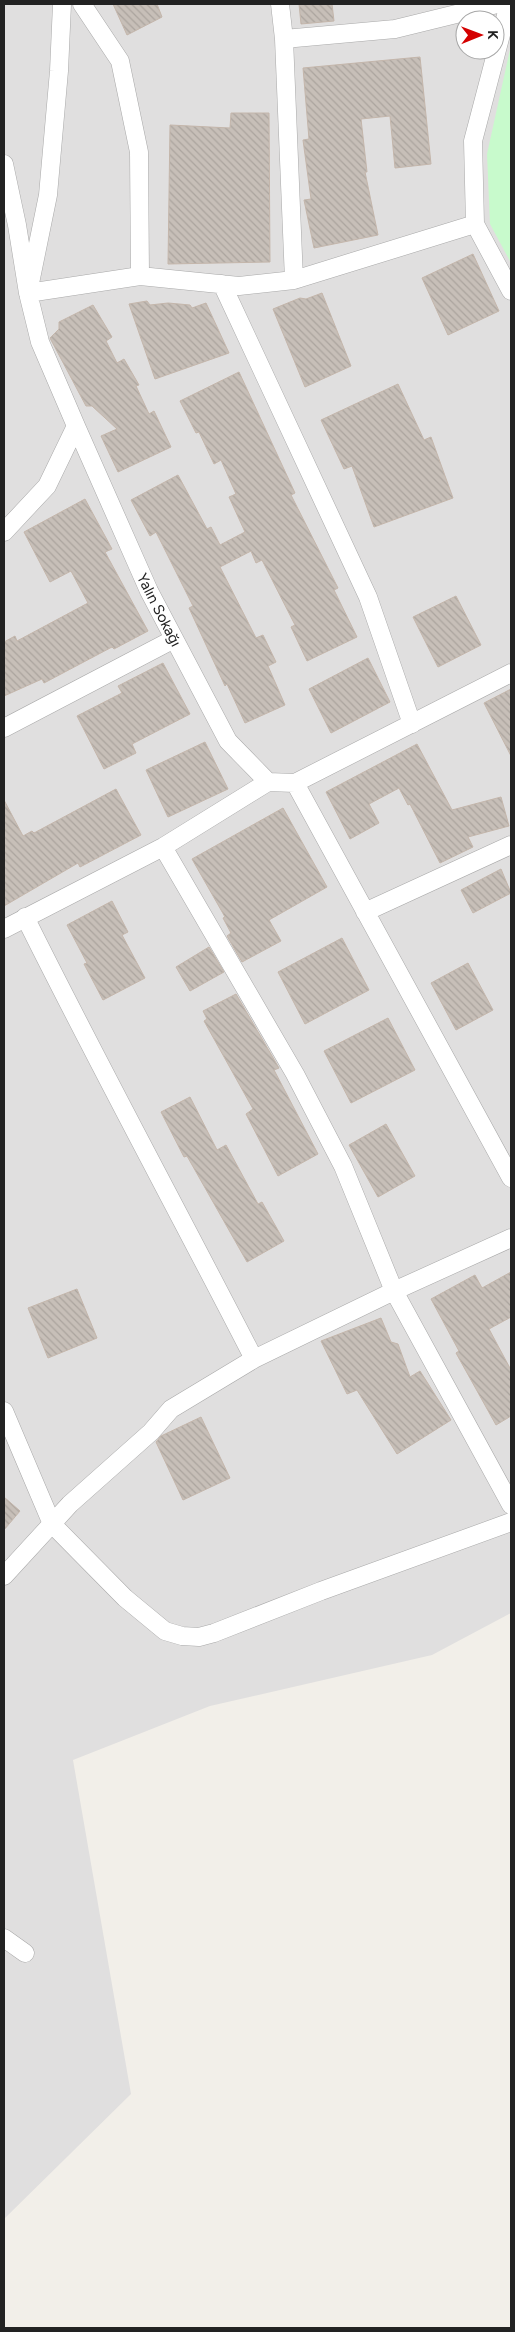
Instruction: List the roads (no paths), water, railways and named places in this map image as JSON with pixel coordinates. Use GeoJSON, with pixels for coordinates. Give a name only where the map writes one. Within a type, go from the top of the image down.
{"type":"FeatureCollection","features":[{"type":"Feature","properties":{"kind":"street"},"geometry":{"type":"LineString","coordinates":[[62,4],[48,194],[28,293],[140,276],[238,286],[294,280],[476,224]]}},
{"type":"Feature","properties":{"kind":"street"},"geometry":{"type":"LineString","coordinates":[[82,4],[120,61],[139,152],[140,276]]}},
{"type":"Feature","properties":{"kind":"street"},"geometry":{"type":"LineString","coordinates":[[280,4],[284,39],[294,280]]}},
{"type":"Feature","properties":{"kind":"street"},"geometry":{"type":"LineString","coordinates":[[284,39],[395,30],[497,4]]}},
{"type":"Feature","properties":{"kind":"street"},"geometry":{"type":"LineString","coordinates":[[509,4],[473,141],[476,224],[511,291]]}},
{"type":"Feature","properties":{"kind":"street","name":"Yalın Sokağı"},"geometry":{"type":"LineString","coordinates":[[4,164],[17,225],[28,293],[40,342],[149,591],[228,741],[268,782]]}},
{"type":"Feature","properties":{"kind":"street"},"geometry":{"type":"LineString","coordinates":[[222,284],[368,597],[412,724]]}},
{"type":"Feature","properties":{"kind":"street"},"geometry":{"type":"LineString","coordinates":[[4,530],[47,486],[76,426]]}},
{"type":"Feature","properties":{"kind":"street"},"geometry":{"type":"LineString","coordinates":[[4,728],[174,639]]}},
{"type":"Feature","properties":{"kind":"street"},"geometry":{"type":"LineString","coordinates":[[4,929],[163,847],[268,782],[295,783],[511,673]]}},
{"type":"Feature","properties":{"kind":"street"},"geometry":{"type":"LineString","coordinates":[[295,783],[511,1178]]}},
{"type":"Feature","properties":{"kind":"street"},"geometry":{"type":"LineString","coordinates":[[365,912],[511,845]]}},
{"type":"Feature","properties":{"kind":"street"},"geometry":{"type":"LineString","coordinates":[[163,847],[285,1057],[343,1166],[394,1291],[511,1506]]}},
{"type":"Feature","properties":{"kind":"street"},"geometry":{"type":"LineString","coordinates":[[25,918],[97,1060],[167,1189],[254,1359]]}},
{"type":"Feature","properties":{"kind":"street"},"geometry":{"type":"LineString","coordinates":[[4,1576],[70,1504],[151,1432],[171,1409],[254,1359],[394,1291],[511,1238]]}},
{"type":"Feature","properties":{"kind":"street"},"geometry":{"type":"LineString","coordinates":[[4,1411],[52,1524],[125,1598],[165,1631],[182,1636],[199,1637],[214,1633],[321,1591],[511,1522]]}},
{"type":"Feature","properties":{"kind":"street"},"geometry":{"type":"LineString","coordinates":[[4,1938],[25,1952]]}}]}
